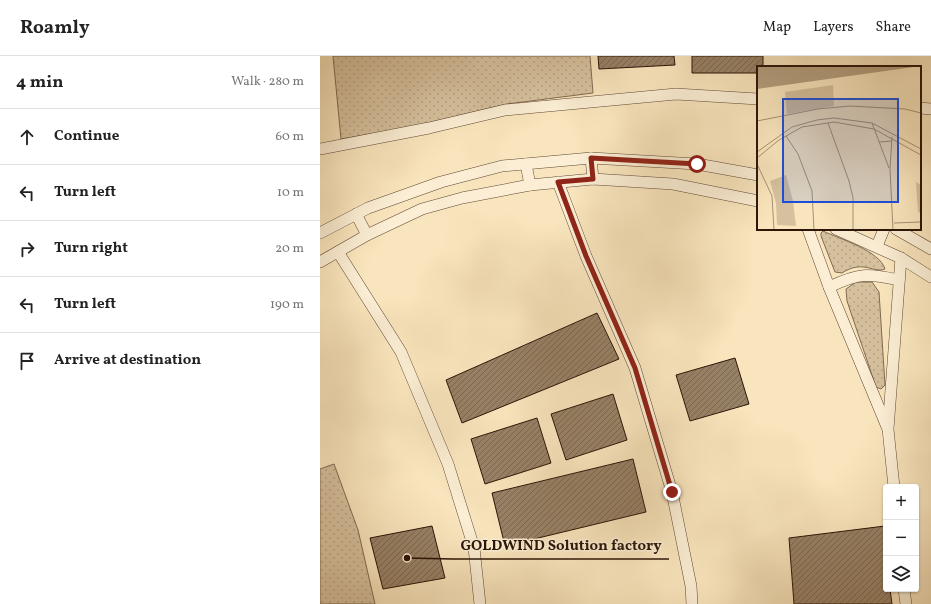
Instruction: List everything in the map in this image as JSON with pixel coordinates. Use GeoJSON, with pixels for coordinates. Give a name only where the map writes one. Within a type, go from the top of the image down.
{"type":"FeatureCollection","features":[{"type":"Feature","properties":{"kind":"lane"},"geometry":{"type":"LineString","coordinates":[[320,149],[429,128],[505,110],[676,94],[757,99]]}},
{"type":"Feature","properties":{"kind":"lane"},"geometry":{"type":"LineString","coordinates":[[921,108],[931,109]]}},
{"type":"Feature","properties":{"kind":"lane"},"geometry":{"type":"LineString","coordinates":[[591,158],[593,179]]}},
{"type":"Feature","properties":{"kind":"lane"},"geometry":{"type":"LineString","coordinates":[[320,233],[368,208],[441,182],[502,166],[591,158],[697,164],[757,175]]}},
{"type":"Feature","properties":{"kind":"lane"},"geometry":{"type":"LineString","coordinates":[[526,164],[530,185]]}},
{"type":"Feature","properties":{"kind":"lane"},"geometry":{"type":"LineString","coordinates":[[320,262],[367,235],[422,209],[462,198],[530,185],[593,179],[673,184],[757,201]]}},
{"type":"Feature","properties":{"kind":"lane"},"geometry":{"type":"LineString","coordinates":[[558,182],[586,256],[635,368],[672,492],[691,586],[692,604]]}},
{"type":"Feature","properties":{"kind":"lane"},"geometry":{"type":"LineString","coordinates":[[356,214],[367,235]]}},
{"type":"Feature","properties":{"kind":"lane"},"geometry":{"type":"LineString","coordinates":[[808,230],[829,287],[888,429]]}},
{"type":"Feature","properties":{"kind":"lane"},"geometry":{"type":"LineString","coordinates":[[838,230],[901,258],[931,277]]}},
{"type":"Feature","properties":{"kind":"lane"},"geometry":{"type":"LineString","coordinates":[[877,246],[884,230]]}},
{"type":"Feature","properties":{"kind":"lane"},"geometry":{"type":"LineString","coordinates":[[898,230],[931,249]]}},
{"type":"Feature","properties":{"kind":"lane"},"geometry":{"type":"LineString","coordinates":[[338,252],[401,352],[448,464],[474,548],[480,604]]}},
{"type":"Feature","properties":{"kind":"lane"},"geometry":{"type":"LineString","coordinates":[[894,484],[888,429],[901,258]]}},
{"type":"Feature","properties":{"kind":"lane"},"geometry":{"type":"LineString","coordinates":[[829,287],[861,274],[899,280]]}},
{"type":"Feature","properties":{"kind":"lane"},"geometry":{"type":"LineString","coordinates":[[904,592],[906,604]]}},
{"type":"Feature","properties":{"kind":"shaded area"},"geometry":{"type":"Polygon","coordinates":[[[333,56],[590,56],[593,93],[507,104],[407,128],[341,139],[333,56]]]}},
{"type":"Feature","properties":{"kind":"shaded area"},"geometry":{"type":"Polygon","coordinates":[[[823,231],[868,251],[882,263],[885,269],[877,270],[856,267],[842,273],[835,272],[821,236],[823,231]]]}},
{"type":"Feature","properties":{"kind":"shaded area"},"geometry":{"type":"Polygon","coordinates":[[[856,282],[872,282],[879,292],[885,385],[881,389],[876,387],[847,301],[846,289],[856,282]]]}},
{"type":"Feature","properties":{"kind":"shaded area"},"geometry":{"type":"Polygon","coordinates":[[[334,464],[358,530],[375,604],[320,604],[320,469],[334,464]]]}},
{"type":"Feature","properties":{"kind":"building"},"geometry":{"type":"Polygon","coordinates":[[[598,56],[674,56],[675,65],[599,69],[598,56]]]}},
{"type":"Feature","properties":{"kind":"building"},"geometry":{"type":"Polygon","coordinates":[[[692,56],[763,56],[763,66],[757,66],[757,73],[692,73],[692,56]]]}},
{"type":"Feature","properties":{"kind":"building"},"geometry":{"type":"Polygon","coordinates":[[[597,313],[619,359],[462,423],[446,380],[597,313]]]}},
{"type":"Feature","properties":{"kind":"building"},"geometry":{"type":"Polygon","coordinates":[[[735,358],[749,404],[690,421],[676,375],[735,358]]]}},
{"type":"Feature","properties":{"kind":"building"},"geometry":{"type":"Polygon","coordinates":[[[613,394],[627,440],[566,460],[551,414],[613,394]]]}},
{"type":"Feature","properties":{"kind":"building"},"geometry":{"type":"Polygon","coordinates":[[[537,418],[551,463],[485,484],[471,439],[537,418]]]}},
{"type":"Feature","properties":{"kind":"building"},"geometry":{"type":"Polygon","coordinates":[[[633,459],[646,512],[505,546],[492,493],[633,459]]]}},
{"type":"Feature","properties":{"kind":"building"},"geometry":{"type":"Polygon","coordinates":[[[432,526],[445,578],[383,589],[370,538],[432,526]]]}},
{"type":"Feature","properties":{"kind":"building"},"geometry":{"type":"Polygon","coordinates":[[[883,526],[883,592],[890,592],[892,604],[794,604],[789,538],[883,526]]]}},
{"type":"Feature","properties":{"kind":"place","name":"GOLDWIND Solution factory"},"geometry":{"type":"Point","coordinates":[407,558]}},
{"type":"Feature","properties":{"kind":"route"},"geometry":{"type":"LineString","coordinates":[[672,492],[635,368],[586,256],[558,182],[593,179],[591,158],[697,164]]}}]}
